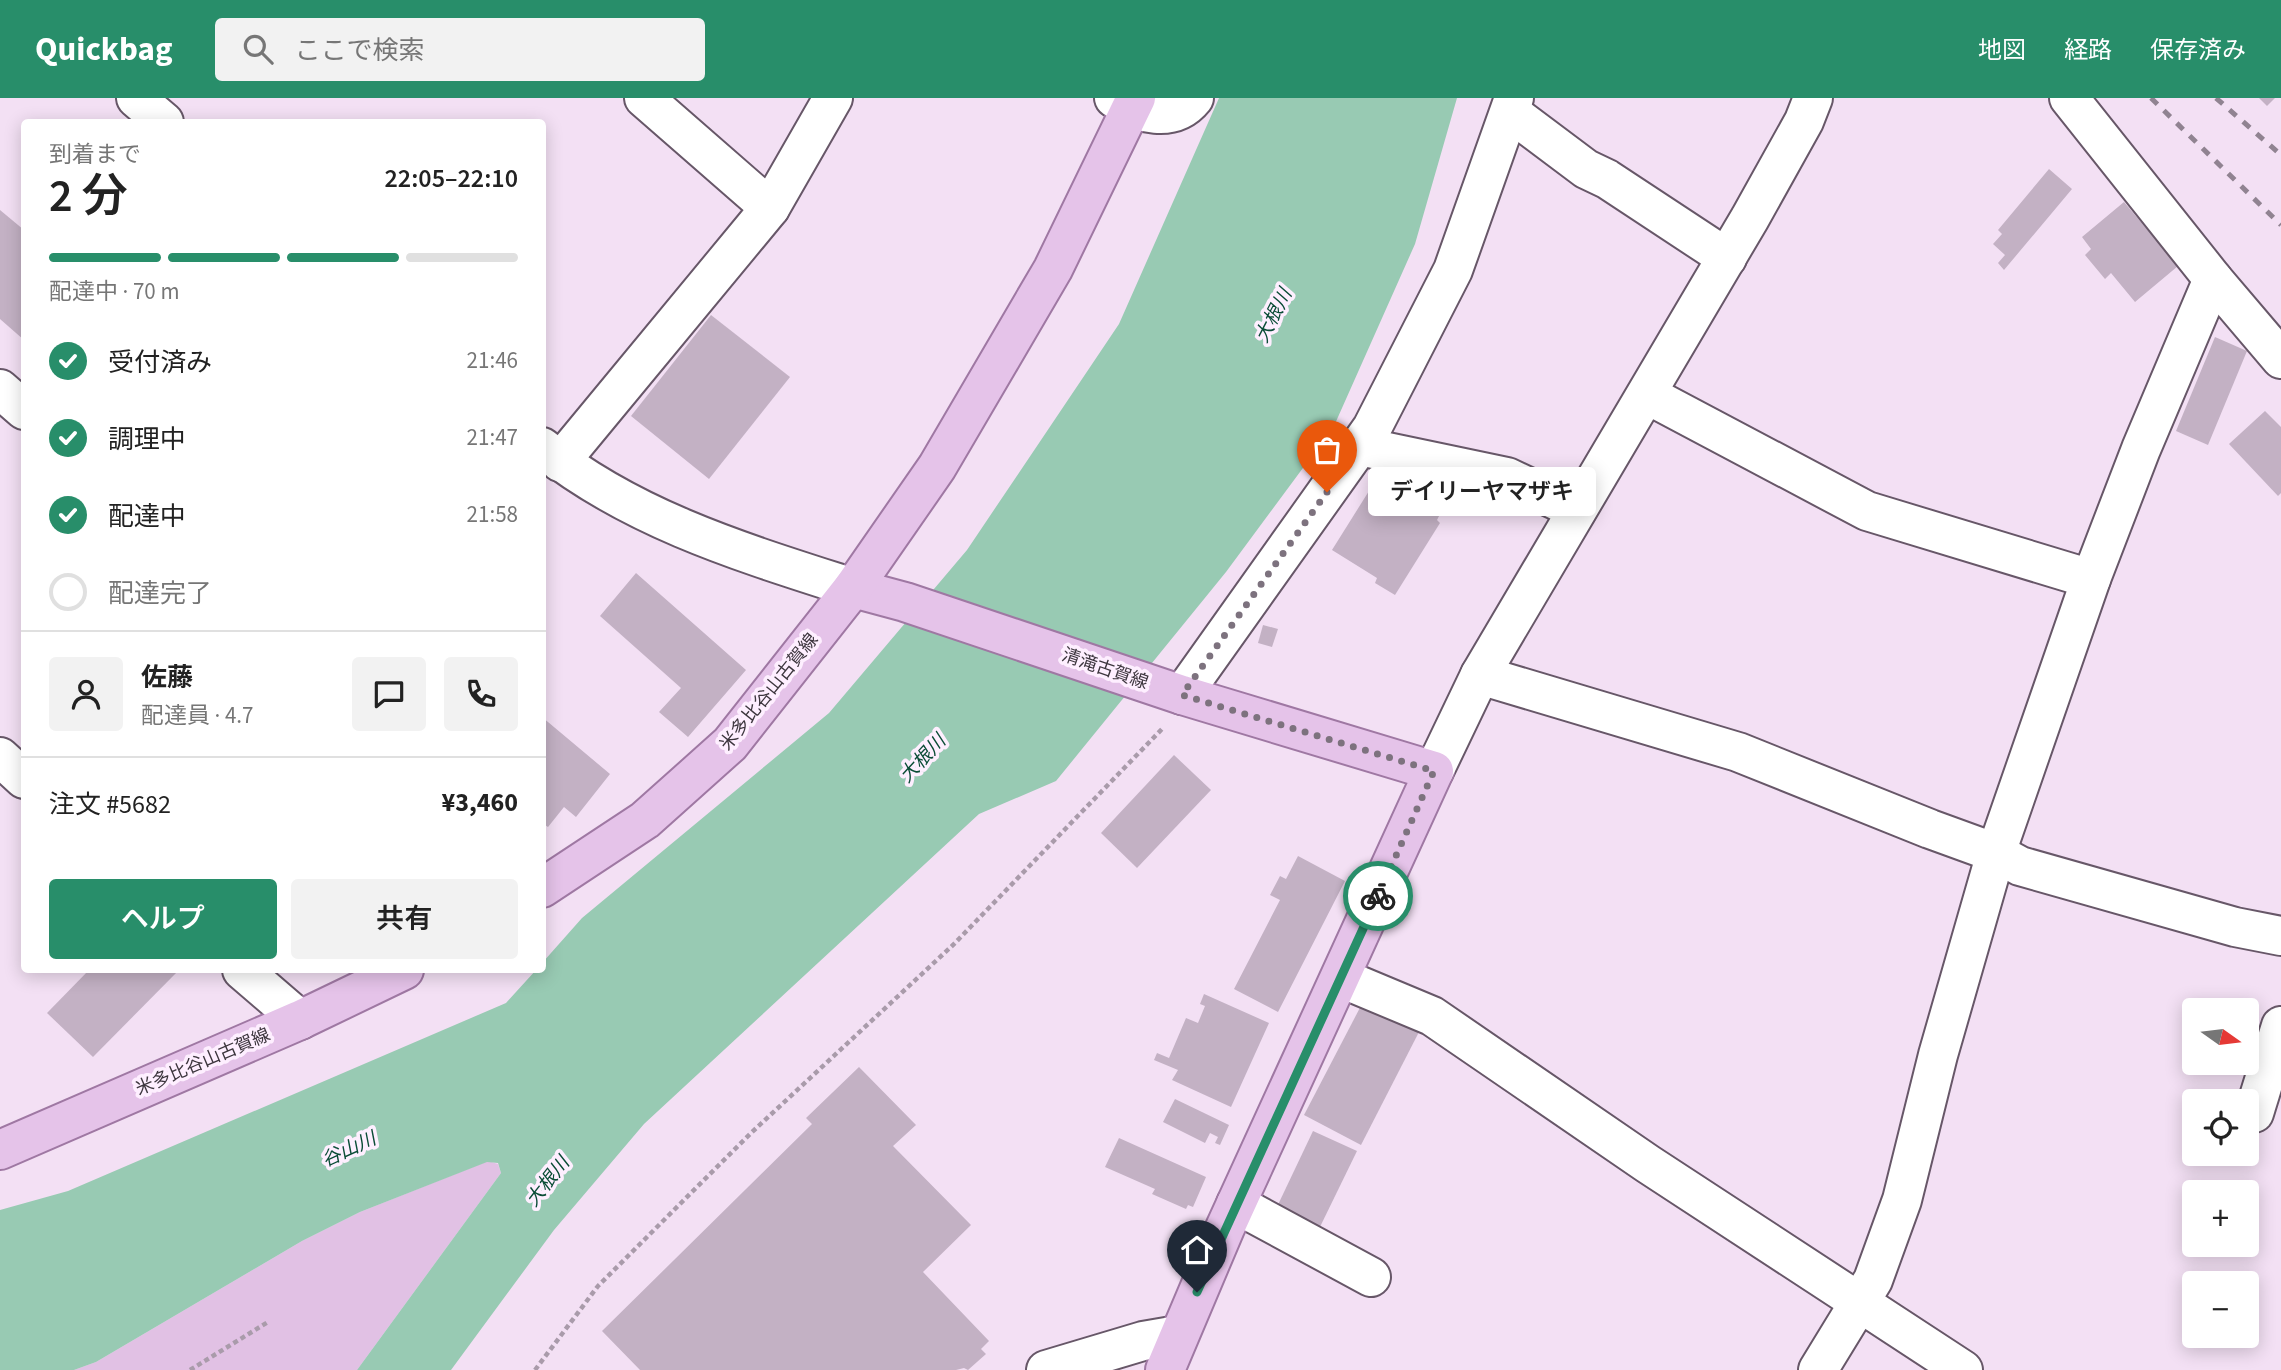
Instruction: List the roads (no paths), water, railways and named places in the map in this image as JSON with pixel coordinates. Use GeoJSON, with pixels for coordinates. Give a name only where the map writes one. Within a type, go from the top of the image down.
{"type":"FeatureCollection","features":[{"type":"Feature","properties":{"kind":"main road"},"geometry":{"type":"LineString","coordinates":[[853,588],[937,467],[1053,269],[1127,102]]}},
{"type":"Feature","properties":{"kind":"main road","name":"清滝古賀線"},"geometry":{"type":"LineString","coordinates":[[853,588],[905,601],[1182,695],[1434,771]]}},
{"type":"Feature","properties":{"kind":"main road","name":"米多比谷山古賀線"},"geometry":{"type":"LineString","coordinates":[[548,876],[645,820],[730,744],[853,588]]}},
{"type":"Feature","properties":{"kind":"main road"},"geometry":{"type":"LineString","coordinates":[[1171,1353],[1236,1204],[1434,771]]}},
{"type":"Feature","properties":{"kind":"main road","name":"米多比谷山古賀線"},"geometry":{"type":"LineString","coordinates":[[0,1150],[300,1020],[398,973]]}},
{"type":"Feature","properties":{"kind":"street"},"geometry":{"type":"LineString","coordinates":[[136,98],[160,119]]}},
{"type":"Feature","properties":{"kind":"street"},"geometry":{"type":"LineString","coordinates":[[644,98],[770,208]]}},
{"type":"Feature","properties":{"kind":"street"},"geometry":{"type":"LineString","coordinates":[[833,98],[770,208],[551,454],[622,500],[727,548],[853,588]]}},
{"type":"Feature","properties":{"kind":"street"},"geometry":{"type":"LineString","coordinates":[[1127,102],[1168,115],[1189,105],[1194,98]]}},
{"type":"Feature","properties":{"kind":"street"},"geometry":{"type":"LineString","coordinates":[[1434,771],[1480,675],[1648,395],[1804,121],[1813,98]]}},
{"type":"Feature","properties":{"kind":"street"},"geometry":{"type":"LineString","coordinates":[[2068,98],[2213,279],[2281,359]]}},
{"type":"Feature","properties":{"kind":"street"},"geometry":{"type":"LineString","coordinates":[[1182,695],[1372,428],[1453,270],[1512,105],[1586,169],[1606,178],[1727,258]]}},
{"type":"Feature","properties":{"kind":"street"},"geometry":{"type":"LineString","coordinates":[[1818,1370],[1873,1280],[1902,1200],[1938,1055],[1996,853],[2091,579],[2141,449],[2213,279]]}},
{"type":"Feature","properties":{"kind":"street"},"geometry":{"type":"LineString","coordinates":[[0,389],[21,407]]}},
{"type":"Feature","properties":{"kind":"street"},"geometry":{"type":"LineString","coordinates":[[1648,395],[1867,511],[2091,579]]}},
{"type":"Feature","properties":{"kind":"street"},"geometry":{"type":"LineString","coordinates":[[1360,446],[1507,477],[1577,510]]}},
{"type":"Feature","properties":{"kind":"street"},"geometry":{"type":"LineString","coordinates":[[1480,675],[1738,752],[1996,853],[2020,866],[2235,927],[2281,936]]}},
{"type":"Feature","properties":{"kind":"street"},"geometry":{"type":"LineString","coordinates":[[0,757],[21,776]]}},
{"type":"Feature","properties":{"kind":"street"},"geometry":{"type":"LineString","coordinates":[[245,973],[300,1020]]}},
{"type":"Feature","properties":{"kind":"street"},"geometry":{"type":"LineString","coordinates":[[1341,978],[1432,1016],[1648,1164],[1962,1370]]}},
{"type":"Feature","properties":{"kind":"street"},"geometry":{"type":"LineString","coordinates":[[2259,1097],[2281,1026]]}},
{"type":"Feature","properties":{"kind":"street"},"geometry":{"type":"LineString","coordinates":[[1236,1204],[1371,1277]]}},
{"type":"Feature","properties":{"kind":"street"},"geometry":{"type":"LineString","coordinates":[[1046,1370],[1143,1341],[1171,1353]]}},
{"type":"Feature","properties":{"kind":"water"},"geometry":{"type":"Polygon","coordinates":[[[1219,98],[1457,98],[1415,244],[1334,426],[1226,572],[1056,781],[979,814],[644,1124],[554,1230],[451,1370],[357,1370],[501,1173],[498,1163],[487,1162],[360,1212],[302,1241],[96,1362],[74,1370],[0,1370],[0,1210],[68,1191],[506,1003],[533,973],[546,973],[546,959],[582,918],[829,713],[967,550],[1119,324],[1219,98]]]}},
{"type":"Feature","properties":{"kind":"railway"},"geometry":{"type":"LineString","coordinates":[[2151,98],[2281,225]]}},
{"type":"Feature","properties":{"kind":"railway"},"geometry":{"type":"LineString","coordinates":[[2216,98],[2281,155]]}},
{"type":"Feature","properties":{"kind":"place","name":"デイリーヤマザキ"},"geometry":{"type":"Point","coordinates":[1327,492]}},
{"type":"Feature","properties":{"kind":"water label","name":"大根川"},"geometry":{"type":"Point","coordinates":[1274,316]}},
{"type":"Feature","properties":{"kind":"water label","name":"大根川"},"geometry":{"type":"Point","coordinates":[923,759]}},
{"type":"Feature","properties":{"kind":"water label","name":"谷山川"},"geometry":{"type":"Point","coordinates":[349,1150]}},
{"type":"Feature","properties":{"kind":"water label","name":"大根川"},"geometry":{"type":"Point","coordinates":[548,1182]}}]}
